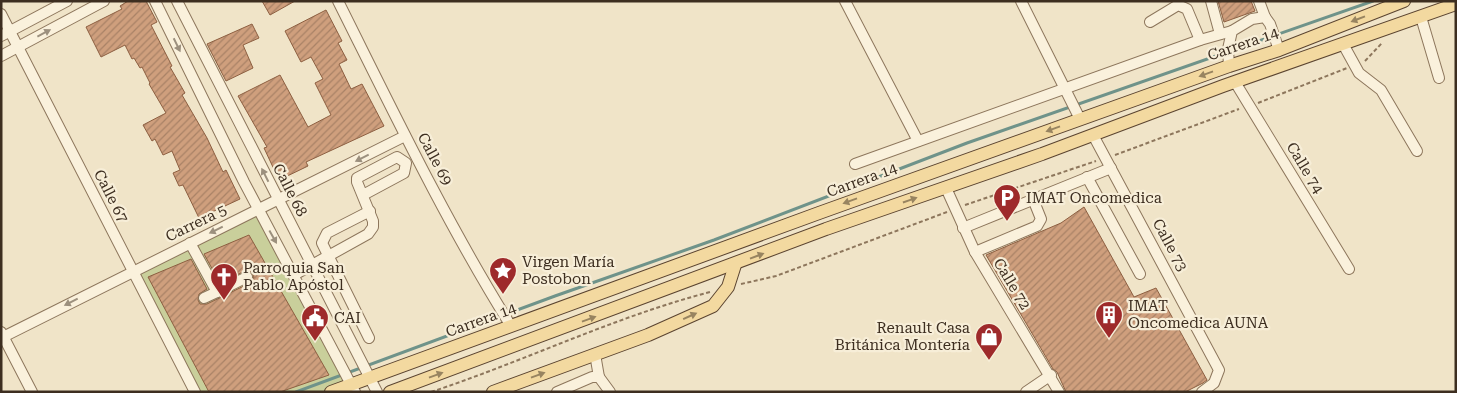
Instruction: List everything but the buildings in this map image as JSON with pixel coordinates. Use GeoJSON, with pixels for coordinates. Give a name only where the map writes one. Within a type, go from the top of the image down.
{"type":"FeatureCollection","features":[{"type":"Feature","properties":{"kind":"main road","name":"Carrera 14"},"geometry":{"type":"LineString","coordinates":[[331,392],[351,383],[368,372],[1078,116],[1278,50],[1404,1]]}},
{"type":"Feature","properties":{"kind":"main road"},"geometry":{"type":"LineString","coordinates":[[390,392],[735,265],[826,229],[946,188],[1235,82],[1456,4]]}},
{"type":"Feature","properties":{"kind":"main road"},"geometry":{"type":"LineString","coordinates":[[493,392],[648,335],[713,306],[728,287],[735,265]]}},
{"type":"Feature","properties":{"kind":"street"},"geometry":{"type":"LineString","coordinates":[[6,34],[67,1]]}},
{"type":"Feature","properties":{"kind":"street"},"geometry":{"type":"LineString","coordinates":[[1,56],[104,1]]}},
{"type":"Feature","properties":{"kind":"street"},"geometry":{"type":"LineString","coordinates":[[155,1],[258,210],[351,383]]}},
{"type":"Feature","properties":{"kind":"street","name":"Calle 68"},"geometry":{"type":"LineString","coordinates":[[177,1],[377,392]]}},
{"type":"Feature","properties":{"kind":"street","name":"Calle 69"},"geometry":{"type":"LineString","coordinates":[[338,1],[405,136],[508,321]]}},
{"type":"Feature","properties":{"kind":"street"},"geometry":{"type":"LineString","coordinates":[[845,1],[918,142]]}},
{"type":"Feature","properties":{"kind":"street"},"geometry":{"type":"LineString","coordinates":[[1021,1],[1078,116]]}},
{"type":"Feature","properties":{"kind":"street"},"geometry":{"type":"LineString","coordinates":[[1211,1],[1220,34]]}},
{"type":"Feature","properties":{"kind":"street"},"geometry":{"type":"LineString","coordinates":[[1258,1],[1270,24],[1278,50]]}},
{"type":"Feature","properties":{"kind":"street"},"geometry":{"type":"LineString","coordinates":[[1150,22],[1170,5],[1178,5],[1186,8],[1200,40]]}},
{"type":"Feature","properties":{"kind":"street","name":"Calle 67"},"geometry":{"type":"LineString","coordinates":[[1,14],[6,34],[18,47],[194,392]]}},
{"type":"Feature","properties":{"kind":"street"},"geometry":{"type":"LineString","coordinates":[[855,164],[1067,93],[1200,40],[1232,31],[1252,19],[1265,17]]}},
{"type":"Feature","properties":{"kind":"street"},"geometry":{"type":"LineString","coordinates":[[1420,17],[1440,78]]}},
{"type":"Feature","properties":{"kind":"street"},"geometry":{"type":"LineString","coordinates":[[1229,66],[1228,49],[1232,31]]}},
{"type":"Feature","properties":{"kind":"street"},"geometry":{"type":"LineString","coordinates":[[1343,44],[1359,73],[1381,90],[1416,151]]}},
{"type":"Feature","properties":{"kind":"street","name":"Calle 74"},"geometry":{"type":"LineString","coordinates":[[1235,82],[1350,269]]}},
{"type":"Feature","properties":{"kind":"street","name":"Calle 73"},"geometry":{"type":"LineString","coordinates":[[1093,135],[1219,370],[1214,383],[1202,392]]}},
{"type":"Feature","properties":{"kind":"street","name":"Carrera 5"},"geometry":{"type":"LineString","coordinates":[[2,335],[278,201],[405,136]]}},
{"type":"Feature","properties":{"kind":"street"},"geometry":{"type":"LineString","coordinates":[[294,275],[368,234],[373,227],[370,211],[357,182],[359,175],[397,156],[406,163],[404,173],[363,195]]}},
{"type":"Feature","properties":{"kind":"street"},"geometry":{"type":"LineString","coordinates":[[963,228],[1111,168]]}},
{"type":"Feature","properties":{"kind":"street"},"geometry":{"type":"LineString","coordinates":[[1087,177],[1140,274]]}},
{"type":"Feature","properties":{"kind":"street","name":"Calle 72"},"geometry":{"type":"LineString","coordinates":[[946,188],[975,252],[1060,392]]}},
{"type":"Feature","properties":{"kind":"street"},"geometry":{"type":"LineString","coordinates":[[975,252],[1037,226],[1041,219],[1033,199]]}},
{"type":"Feature","properties":{"kind":"street"},"geometry":{"type":"LineString","coordinates":[[369,338],[322,243],[323,237],[370,211]]}},
{"type":"Feature","properties":{"kind":"street"},"geometry":{"type":"LineString","coordinates":[[190,243],[217,292]]}},
{"type":"Feature","properties":{"kind":"street"},"geometry":{"type":"LineString","coordinates":[[204,298],[247,277]]}},
{"type":"Feature","properties":{"kind":"street"},"geometry":{"type":"LineString","coordinates":[[2,335],[32,392]]}},
{"type":"Feature","properties":{"kind":"street"},"geometry":{"type":"LineString","coordinates":[[595,354],[599,377],[610,392]]}},
{"type":"Feature","properties":{"kind":"street"},"geometry":{"type":"LineString","coordinates":[[1029,391],[1051,375]]}},
{"type":"Feature","properties":{"kind":"street"},"geometry":{"type":"LineString","coordinates":[[557,392],[592,377],[599,377]]}},
{"type":"Feature","properties":{"kind":"green space","name":"Parroquia San Pablo Apóstol"},"geometry":{"type":"Polygon","coordinates":[[[258,210],[352,384],[331,392],[195,392],[133,271],[258,210]]]}},
{"type":"Feature","properties":{"kind":"waterway"},"geometry":{"type":"LineString","coordinates":[[296,392],[555,296],[714,240],[967,143],[1373,1]]}},
{"type":"Feature","properties":{"kind":"place","name":"IMAT Oncomedica"},"geometry":{"type":"Point","coordinates":[1007,222]}},
{"type":"Feature","properties":{"kind":"place","name":"Virgen María Postobon"},"geometry":{"type":"Point","coordinates":[503,295]}},
{"type":"Feature","properties":{"kind":"place","name":"Parroquia San Pablo Apóstol"},"geometry":{"type":"Point","coordinates":[224,301]}},
{"type":"Feature","properties":{"kind":"place","name":"IMAT Oncomedica AUNA"},"geometry":{"type":"Point","coordinates":[1109,339]}},
{"type":"Feature","properties":{"kind":"place","name":"CAI"},"geometry":{"type":"Point","coordinates":[315,342]}},
{"type":"Feature","properties":{"kind":"place","name":"Renault Casa Británica Montería"},"geometry":{"type":"Point","coordinates":[989,361]}}]}
